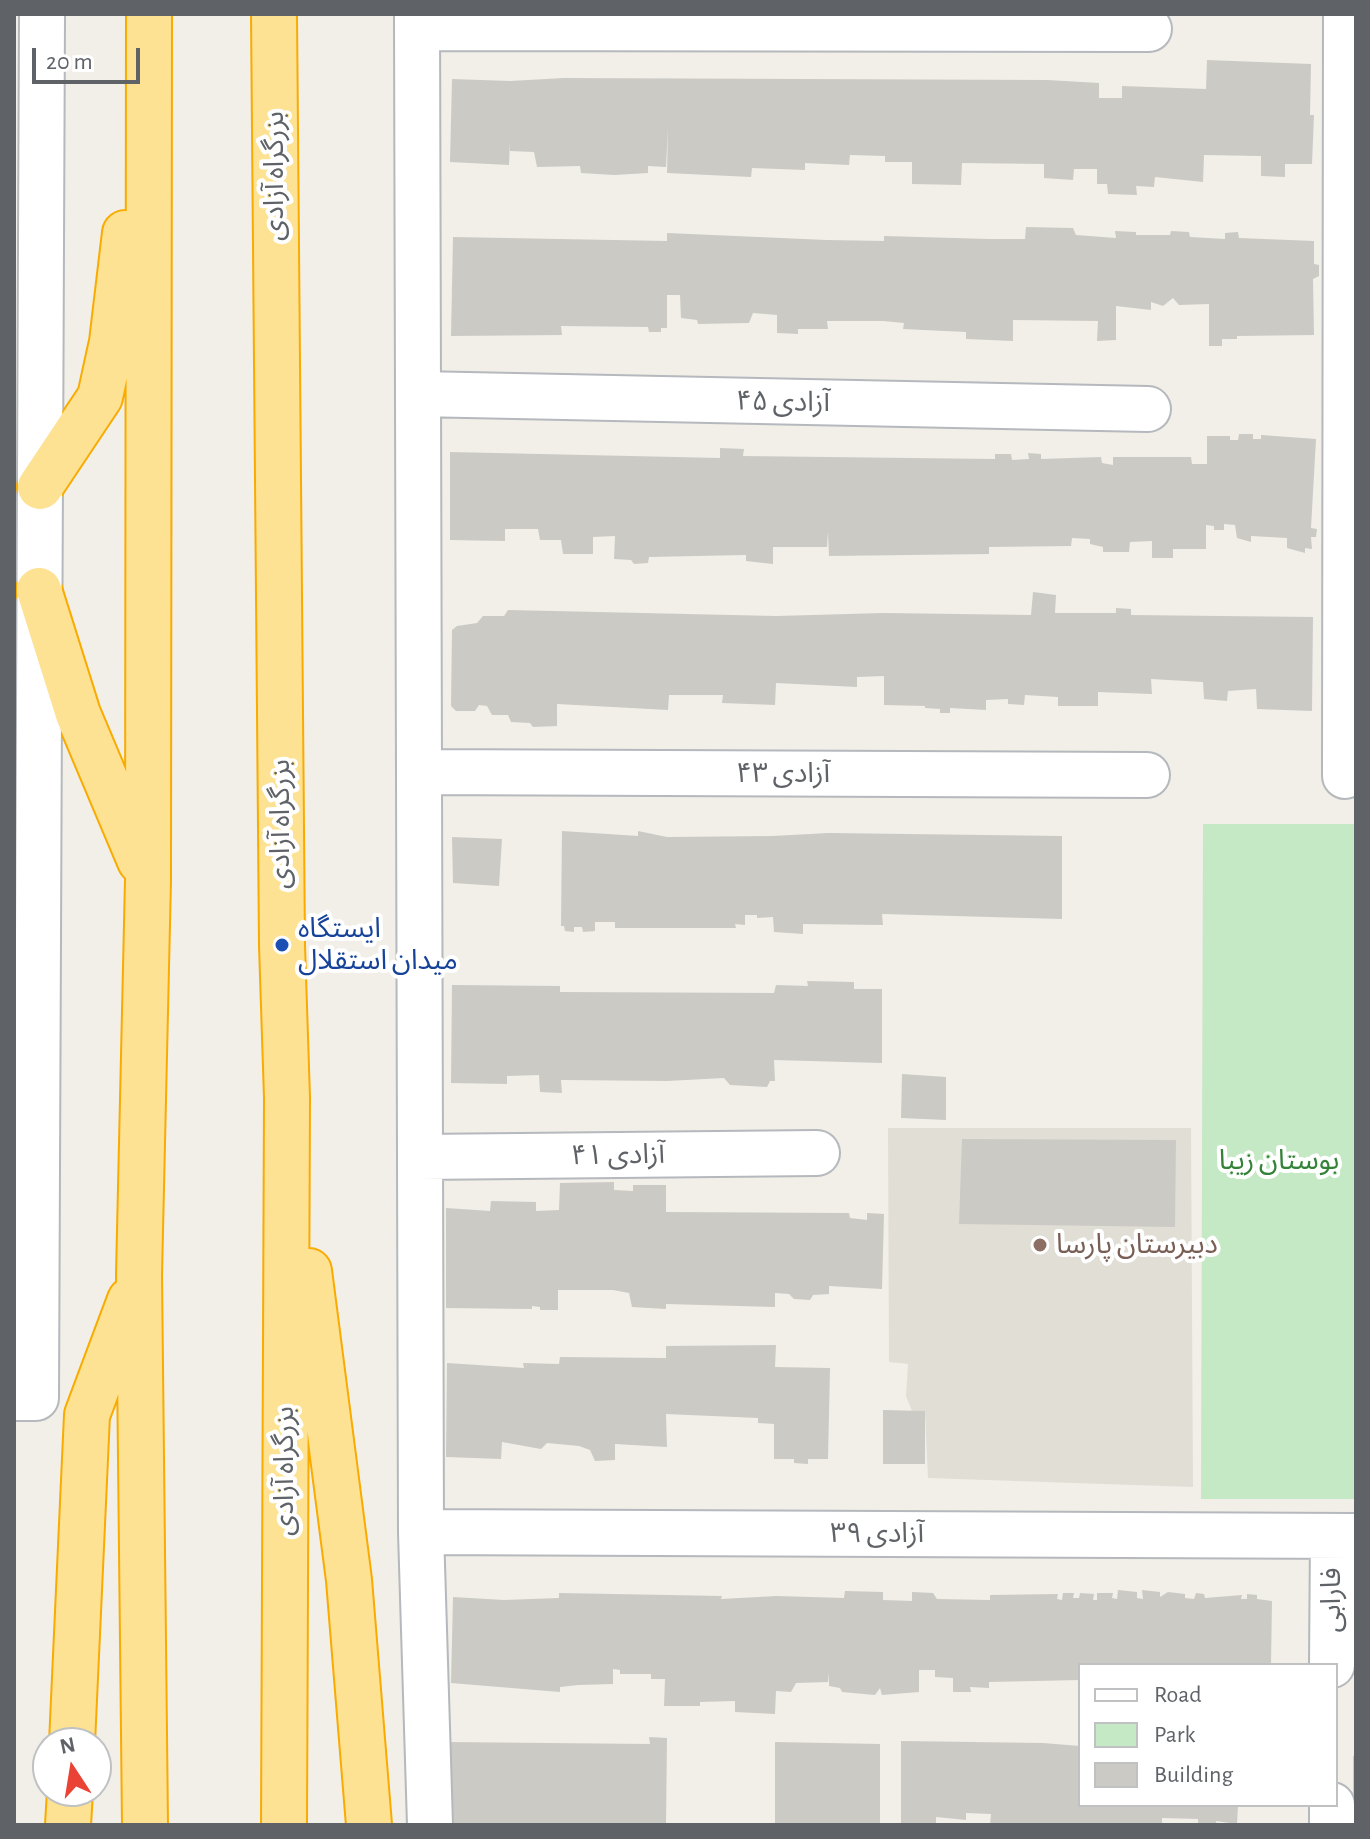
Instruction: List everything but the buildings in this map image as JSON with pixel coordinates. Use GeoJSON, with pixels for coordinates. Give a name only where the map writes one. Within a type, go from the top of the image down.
{"type":"FeatureCollection","features":[{"type":"Feature","properties":{"kind":"highway","name":"بزرگراه آزادی"},"geometry":{"type":"LineString","coordinates":[[274,14],[281,913],[287,1098],[284,1825]]}},
{"type":"Feature","properties":{"kind":"highway"},"geometry":{"type":"LineString","coordinates":[[40,487],[100,397],[112,342],[149,31]]}},
{"type":"Feature","properties":{"kind":"highway"},"geometry":{"type":"LineString","coordinates":[[145,1825],[139,1275],[148,880],[149,31]]}},
{"type":"Feature","properties":{"kind":"highway"},"geometry":{"type":"LineString","coordinates":[[39,590],[36,645],[78,714],[148,880]]}},
{"type":"Feature","properties":{"kind":"highway"},"geometry":{"type":"LineString","coordinates":[[287,1098],[349,1580],[369,1825]]}},
{"type":"Feature","properties":{"kind":"highway"},"geometry":{"type":"LineString","coordinates":[[73,1727],[87,1415],[139,1275]]}},
{"type":"Feature","properties":{"kind":"street"},"geometry":{"type":"LineString","coordinates":[[39,590],[40,487],[28,254],[42,14]]}},
{"type":"Feature","properties":{"kind":"street"},"geometry":{"type":"LineString","coordinates":[[1345,776],[1346,14]]}},
{"type":"Feature","properties":{"kind":"street"},"geometry":{"type":"LineString","coordinates":[[430,1825],[421,1532],[417,21],[1149,29]]}},
{"type":"Feature","properties":{"kind":"street","name":"۴۵ آزادی"},"geometry":{"type":"LineString","coordinates":[[418,394],[1148,409]]}},
{"type":"Feature","properties":{"kind":"street"},"geometry":{"type":"LineString","coordinates":[[25,1398],[26,1021],[36,645]]}},
{"type":"Feature","properties":{"kind":"street","name":"۴۳ آزادی"},"geometry":{"type":"LineString","coordinates":[[419,772],[1147,775]]}},
{"type":"Feature","properties":{"kind":"street","name":"۴۱ آزادی"},"geometry":{"type":"LineString","coordinates":[[420,1157],[817,1153]]}},
{"type":"Feature","properties":{"kind":"street","name":"۳۹ آزادی"},"geometry":{"type":"LineString","coordinates":[[421,1532],[1344,1536]]}},
{"type":"Feature","properties":{"kind":"street","name":"فارابی"},"geometry":{"type":"LineString","coordinates":[[1332,1663],[1344,1536]]}},
{"type":"Feature","properties":{"kind":"shaded area","name":"دبیرستان پارسا"},"geometry":{"type":"Polygon","coordinates":[[[888,1128],[1191,1128],[1193,1487],[928,1478],[925,1412],[912,1411],[906,1396],[908,1364],[889,1362],[888,1128]]]}},
{"type":"Feature","properties":{"kind":"green space","name":"بوستان زیبا"},"geometry":{"type":"Polygon","coordinates":[[[1203,824],[1356,824],[1356,1499],[1201,1499],[1203,824]]]}},
{"type":"Feature","properties":{"kind":"place","name":"ایستگاه میدان استقلال"},"geometry":{"type":"Point","coordinates":[282,945]}},
{"type":"Feature","properties":{"kind":"place","name":"دبیرستان پارسا"},"geometry":{"type":"Point","coordinates":[1040,1245]}}]}
